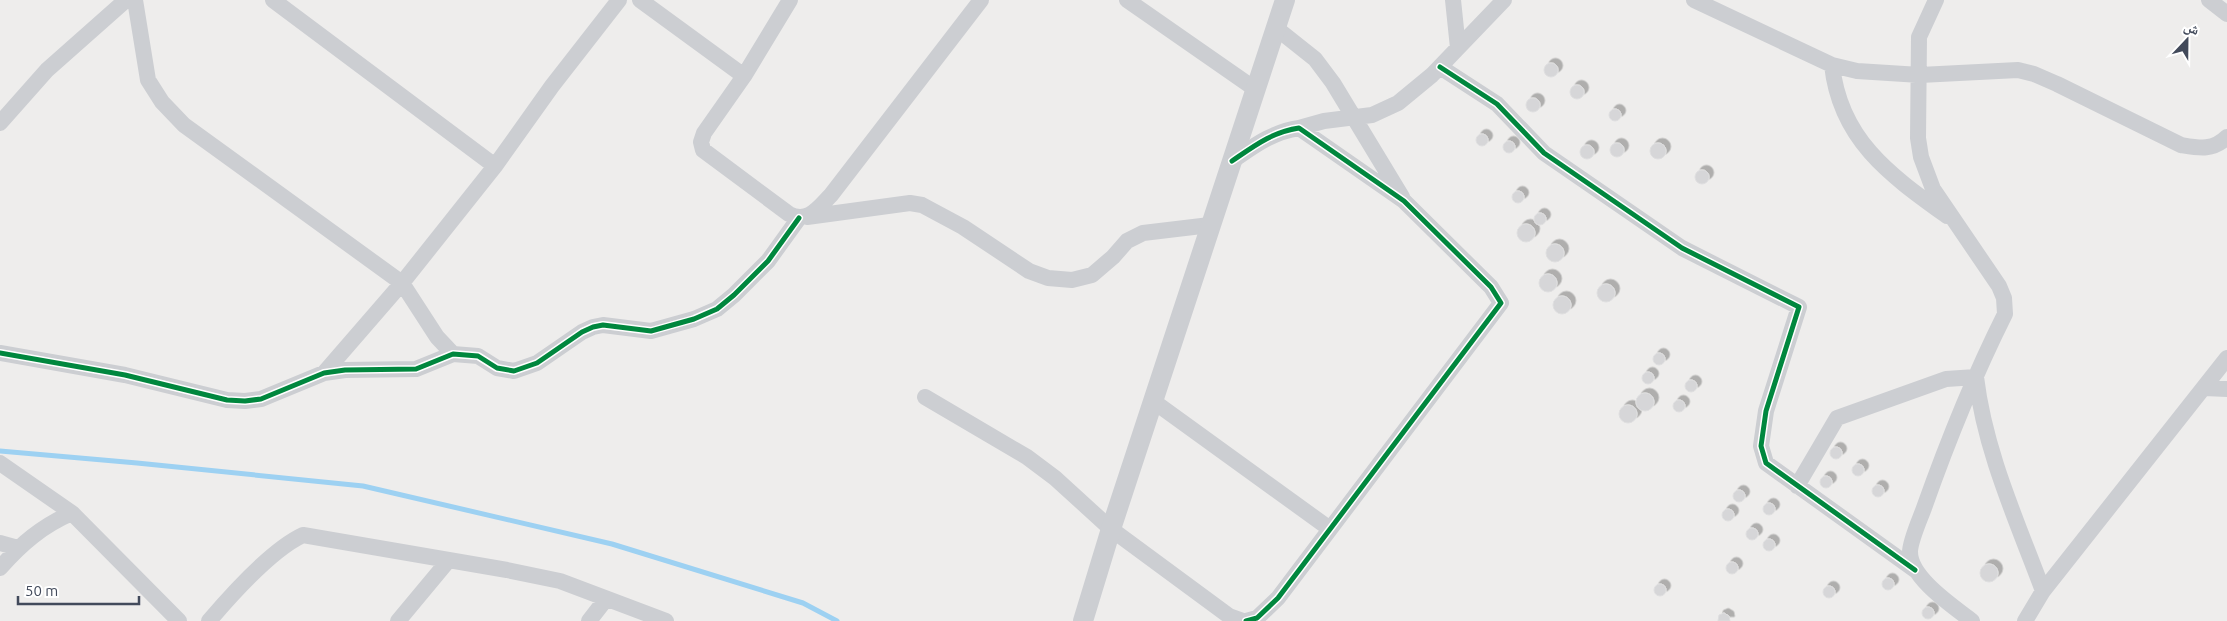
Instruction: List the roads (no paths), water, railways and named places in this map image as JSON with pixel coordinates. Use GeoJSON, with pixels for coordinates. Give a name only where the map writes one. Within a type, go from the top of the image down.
{"type":"FeatureCollection","features":[{"type":"Feature","properties":{"kind":"street"},"geometry":{"type":"LineString","coordinates":[[0,123],[47,70],[126,0]]}},
{"type":"Feature","properties":{"kind":"street"},"geometry":{"type":"LineString","coordinates":[[134,0],[148,80],[162,102],[184,125],[402,283],[437,337],[452,354]]}},
{"type":"Feature","properties":{"kind":"street"},"geometry":{"type":"LineString","coordinates":[[273,0],[495,166]]}},
{"type":"Feature","properties":{"kind":"street"},"geometry":{"type":"LineString","coordinates":[[324,373],[402,283],[495,166],[617,0]]}},
{"type":"Feature","properties":{"kind":"street"},"geometry":{"type":"LineString","coordinates":[[640,0],[744,76]]}},
{"type":"Feature","properties":{"kind":"street"},"geometry":{"type":"LineString","coordinates":[[790,0],[744,76],[704,133],[701,142],[703,150],[788,214],[804,217],[910,203],[922,205],[963,227],[1029,271],[1048,278],[1072,280],[1092,275],[1113,257],[1127,241],[1143,233],[1210,225]]}},
{"type":"Feature","properties":{"kind":"street"},"geometry":{"type":"LineString","coordinates":[[0,353],[125,375],[227,400],[245,401],[261,399],[324,373],[345,370],[416,369],[452,354],[478,356],[497,368],[514,371],[537,363],[592,327],[603,325],[651,331],[694,319],[716,309],[734,295],[768,261],[804,217],[831,195],[981,0]]}},
{"type":"Feature","properties":{"kind":"street"},"geometry":{"type":"LineString","coordinates":[[1127,0],[1255,89]]}},
{"type":"Feature","properties":{"kind":"street"},"geometry":{"type":"LineString","coordinates":[[1083,621],[1111,529],[1285,0]]}},
{"type":"Feature","properties":{"kind":"street"},"geometry":{"type":"LineString","coordinates":[[1453,0],[1458,48]]}},
{"type":"Feature","properties":{"kind":"street"},"geometry":{"type":"LineString","coordinates":[[1232,161],[1266,138],[1283,131],[1324,121],[1372,115],[1398,103],[1440,67],[1504,0]]}},
{"type":"Feature","properties":{"kind":"street"},"geometry":{"type":"LineString","coordinates":[[1694,0],[1832,65],[1857,71],[1920,75],[2018,70],[2034,74],[2056,84],[2181,145],[2202,149],[2224,144]]}},
{"type":"Feature","properties":{"kind":"street"},"geometry":{"type":"LineString","coordinates":[[1915,570],[1910,552],[1917,529],[1942,458],[2005,314],[2004,298],[1995,279],[1933,189],[1922,158],[1918,138],[1919,37],[1936,0]]}},
{"type":"Feature","properties":{"kind":"street"},"geometry":{"type":"LineString","coordinates":[[2209,0],[2227,14]]}},
{"type":"Feature","properties":{"kind":"street"},"geometry":{"type":"LineString","coordinates":[[1276,28],[1314,59],[1333,83],[1404,201]]}},
{"type":"Feature","properties":{"kind":"street"},"geometry":{"type":"LineString","coordinates":[[1832,65],[1842,109],[1855,136],[1882,166],[1909,190],[1954,221]]}},
{"type":"Feature","properties":{"kind":"street"},"geometry":{"type":"LineString","coordinates":[[1440,67],[1497,104],[1544,153],[1674,242],[1799,307],[1766,411],[1761,446],[1766,463],[1915,570],[1939,595],[1972,621]]}},
{"type":"Feature","properties":{"kind":"street"},"geometry":{"type":"LineString","coordinates":[[925,397],[1027,457],[1055,478],[1111,529],[1229,616],[1244,621],[1257,618],[1278,598],[1501,303],[1491,287],[1404,201],[1299,128]]}},
{"type":"Feature","properties":{"kind":"street"},"geometry":{"type":"LineString","coordinates":[[2026,621],[2043,591],[2227,358]]}},
{"type":"Feature","properties":{"kind":"street"},"geometry":{"type":"LineString","coordinates":[[1797,486],[1837,418],[1946,379],[1976,377]]}},
{"type":"Feature","properties":{"kind":"street"},"geometry":{"type":"LineString","coordinates":[[1976,377],[1981,413],[2000,476],[2043,591]]}},
{"type":"Feature","properties":{"kind":"street"},"geometry":{"type":"LineString","coordinates":[[2205,388],[2227,389]]}},
{"type":"Feature","properties":{"kind":"street"},"geometry":{"type":"LineString","coordinates":[[1153,401],[1330,529]]}},
{"type":"Feature","properties":{"kind":"street"},"geometry":{"type":"LineString","coordinates":[[0,463],[72,513],[179,621]]}},
{"type":"Feature","properties":{"kind":"street"},"geometry":{"type":"LineString","coordinates":[[0,568],[18,548],[42,528],[72,513]]}},
{"type":"Feature","properties":{"kind":"street"},"geometry":{"type":"LineString","coordinates":[[209,621],[230,596],[269,560],[295,539],[303,536],[560,581],[666,621]]}},
{"type":"Feature","properties":{"kind":"street"},"geometry":{"type":"LineString","coordinates":[[0,542],[18,548]]}},
{"type":"Feature","properties":{"kind":"street"},"geometry":{"type":"LineString","coordinates":[[398,621],[448,561]]}},
{"type":"Feature","properties":{"kind":"street"},"geometry":{"type":"LineString","coordinates":[[589,621],[606,599]]}},
{"type":"Feature","properties":{"kind":"waterway"},"geometry":{"type":"LineString","coordinates":[[0,451],[363,486],[612,544],[803,603],[837,621]]}}]}
